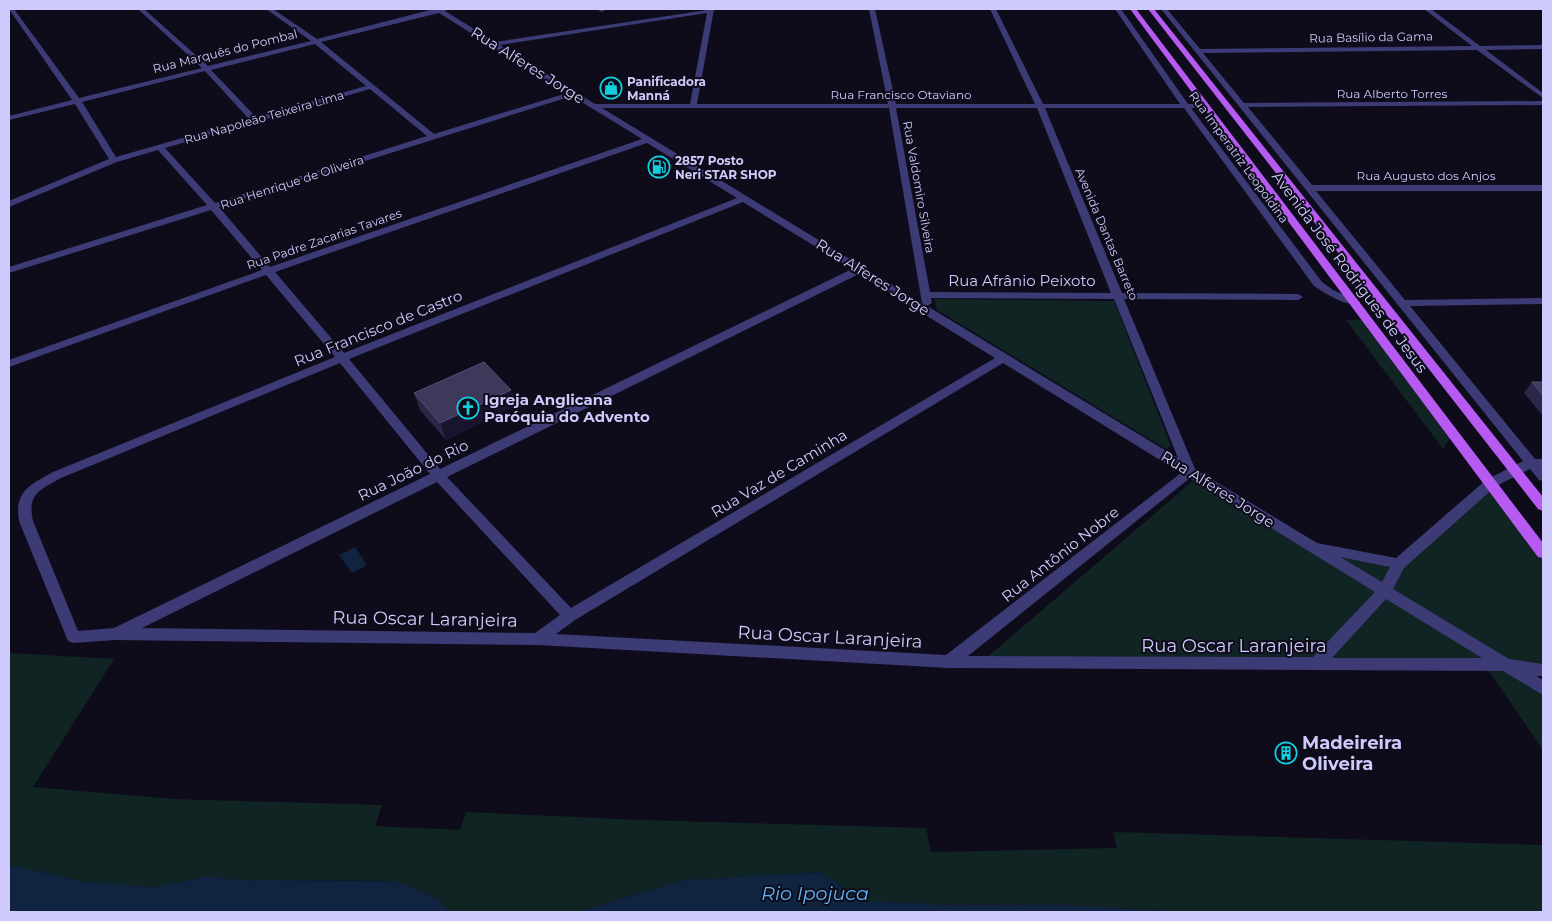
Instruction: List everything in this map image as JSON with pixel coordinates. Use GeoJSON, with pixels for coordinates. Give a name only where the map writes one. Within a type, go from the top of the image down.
{"type":"FeatureCollection","features":[{"type":"Feature","properties":{"kind":"main road","name":"Avenida José Rodrigues de Jesus"},"geometry":{"type":"LineString","coordinates":[[1133,9],[1543,553]]}},
{"type":"Feature","properties":{"kind":"main road","name":"Avenida José Rodrigues de Jesus"},"geometry":{"type":"LineString","coordinates":[[1151,9],[1543,506]]}},
{"type":"Feature","properties":{"kind":"street"},"geometry":{"type":"LineString","coordinates":[[10,9],[77,100],[114,160]]}},
{"type":"Feature","properties":{"kind":"street"},"geometry":{"type":"LineString","coordinates":[[141,9],[206,68],[253,119]]}},
{"type":"Feature","properties":{"kind":"street"},"geometry":{"type":"LineString","coordinates":[[268,9],[314,40],[433,137]]}},
{"type":"Feature","properties":{"kind":"street","name":"Rua Marquês do Pombal"},"geometry":{"type":"LineString","coordinates":[[9,118],[441,9]]}},
{"type":"Feature","properties":{"kind":"street","name":"Rua Alferes Jorge"},"geometry":{"type":"LineString","coordinates":[[441,9],[648,140],[1543,688]]}},
{"type":"Feature","properties":{"kind":"street","name":"Rua Valdomiro Silveira"},"geometry":{"type":"LineString","coordinates":[[872,9],[892,105],[928,311]]}},
{"type":"Feature","properties":{"kind":"street","name":"Avenida Dantas Barreto"},"geometry":{"type":"LineString","coordinates":[[993,9],[1038,104],[1119,296],[1190,472]]}},
{"type":"Feature","properties":{"kind":"street","name":"Rua Imperatriz Leopoldina"},"geometry":{"type":"LineString","coordinates":[[1118,9],[1185,105],[1318,284],[1330,292],[1354,302]]}},
{"type":"Feature","properties":{"kind":"street","name":"Avenida José Rodrigues de Jesus"},"geometry":{"type":"LineString","coordinates":[[1164,9],[1403,303],[1537,463],[1543,477]]}},
{"type":"Feature","properties":{"kind":"street"},"geometry":{"type":"LineString","coordinates":[[1426,9],[1543,96]]}},
{"type":"Feature","properties":{"kind":"street"},"geometry":{"type":"LineString","coordinates":[[494,44],[711,10],[694,106]]}},
{"type":"Feature","properties":{"kind":"street","name":"Rua Basílio da Gama"},"geometry":{"type":"LineString","coordinates":[[1198,51],[1475,46],[1543,47]]}},
{"type":"Feature","properties":{"kind":"street","name":"Rua Napoleão Teixeira Lima"},"geometry":{"type":"LineString","coordinates":[[9,204],[114,160],[370,87]]}},
{"type":"Feature","properties":{"kind":"street","name":"Rua Henrique de Oliveira"},"geometry":{"type":"LineString","coordinates":[[9,270],[574,93]]}},
{"type":"Feature","properties":{"kind":"street","name":"Rua Alberto Torres"},"geometry":{"type":"LineString","coordinates":[[1241,105],[1543,103]]}},
{"type":"Feature","properties":{"kind":"street","name":"Rua Francisco Otaviano"},"geometry":{"type":"LineString","coordinates":[[596,106],[1038,104],[1206,106]]}},
{"type":"Feature","properties":{"kind":"street","name":"Rua Padre Zacarias Tavares"},"geometry":{"type":"LineString","coordinates":[[9,364],[268,271],[648,140]]}},
{"type":"Feature","properties":{"kind":"street","name":"Rua Napoleão Teixeira Lima"},"geometry":{"type":"LineString","coordinates":[[159,146],[214,207],[438,475],[570,616]]}},
{"type":"Feature","properties":{"kind":"street","name":"Rua Augusto dos Anjos"},"geometry":{"type":"LineString","coordinates":[[1310,188],[1543,188]]}},
{"type":"Feature","properties":{"kind":"street","name":"Rua Francisco de Castro"},"geometry":{"type":"LineString","coordinates":[[115,634],[73,637],[22,507],[26,495],[38,486],[58,475],[342,358],[745,198]]}},
{"type":"Feature","properties":{"kind":"street","name":"Rua João do Rio"},"geometry":{"type":"LineString","coordinates":[[115,634],[860,269]]}},
{"type":"Feature","properties":{"kind":"street","name":"Rua Afrânio Peixoto"},"geometry":{"type":"LineString","coordinates":[[926,295],[1298,297]]}},
{"type":"Feature","properties":{"kind":"street"},"geometry":{"type":"LineString","coordinates":[[1403,303],[1543,301]]}},
{"type":"Feature","properties":{"kind":"street","name":"Rua Vaz de Caminha"},"geometry":{"type":"LineString","coordinates":[[570,616],[1004,358]]}},
{"type":"Feature","properties":{"kind":"street"},"geometry":{"type":"LineString","coordinates":[[1316,665],[1385,591],[1399,564],[1491,483],[1537,463]]}},
{"type":"Feature","properties":{"kind":"street","name":"Rua Antônio Nobre"},"geometry":{"type":"LineString","coordinates":[[949,662],[1190,472]]}},
{"type":"Feature","properties":{"kind":"street","name":"Rua Alferes Jorge"},"geometry":{"type":"LineString","coordinates":[[1309,545],[1399,564]]}},
{"type":"Feature","properties":{"kind":"street"},"geometry":{"type":"LineString","coordinates":[[538,639],[570,616]]}},
{"type":"Feature","properties":{"kind":"street","name":"Rua Oscar Laranjeira"},"geometry":{"type":"LineString","coordinates":[[115,634],[538,639],[949,662],[1505,665],[1543,670]]}},
{"type":"Feature","properties":{"kind":"green space"},"geometry":{"type":"Polygon","coordinates":[[[934,299],[1114,301],[1171,446],[1166,449],[937,310],[934,299]]]}},
{"type":"Feature","properties":{"kind":"green space"},"geometry":{"type":"Polygon","coordinates":[[[1346,320],[1362,320],[1450,438],[1443,449],[1346,320]]]}},
{"type":"Feature","properties":{"kind":"green space"},"geometry":{"type":"Polygon","coordinates":[[[1195,479],[1378,591],[1312,661],[984,660],[1195,479]]]}},
{"type":"Feature","properties":{"kind":"green space"},"geometry":{"type":"Polygon","coordinates":[[[1492,488],[1543,558],[1543,663],[1504,662],[1389,591],[1404,567],[1492,488]]]}},
{"type":"Feature","properties":{"kind":"green space"},"geometry":{"type":"Polygon","coordinates":[[[1325,552],[1394,566],[1383,586],[1325,552]]]}},
{"type":"Feature","properties":{"kind":"green space"},"geometry":{"type":"Polygon","coordinates":[[[1387,595],[1496,662],[1322,663],[1387,595]]]}},
{"type":"Feature","properties":{"kind":"green space"},"geometry":{"type":"Polygon","coordinates":[[[9,653],[114,659],[33,787],[173,799],[382,805],[375,826],[460,830],[466,812],[641,820],[926,828],[931,852],[1117,848],[1113,832],[1543,845],[1543,912],[1176,912],[1054,904],[956,905],[866,901],[820,872],[685,880],[577,912],[450,912],[439,900],[398,881],[235,880],[210,876],[153,887],[86,882],[9,865],[9,653]]]}},
{"type":"Feature","properties":{"kind":"green space"},"geometry":{"type":"Polygon","coordinates":[[[1487,668],[1505,668],[1543,692],[1543,750],[1487,668]]]}},
{"type":"Feature","properties":{"kind":"water"},"geometry":{"type":"Polygon","coordinates":[[[355,547],[367,565],[352,573],[339,555],[355,547]]]}},
{"type":"Feature","properties":{"kind":"water"},"geometry":{"type":"Polygon","coordinates":[[[9,865],[86,882],[153,887],[210,876],[235,880],[398,881],[439,900],[450,912],[9,912],[9,865]]]}},
{"type":"Feature","properties":{"kind":"water","name":"Rio Ipojuca"},"geometry":{"type":"Polygon","coordinates":[[[820,872],[866,901],[956,905],[1054,904],[1176,912],[577,912],[685,880],[820,872]]]}},
{"type":"Feature","properties":{"kind":"building"},"geometry":{"type":"Polygon","coordinates":[[[484,362],[511,390],[440,423],[414,393],[484,362]]]}},
{"type":"Feature","properties":{"kind":"building"},"geometry":{"type":"Polygon","coordinates":[[[1532,382],[1543,382],[1543,395],[1532,382]]]}},
{"type":"Feature","properties":{"kind":"place","name":"Panificadora Manná"},"geometry":{"type":"Point","coordinates":[611,88]}},
{"type":"Feature","properties":{"kind":"place","name":"2857 Posto Neri STAR SHOP"},"geometry":{"type":"Point","coordinates":[659,167]}},
{"type":"Feature","properties":{"kind":"place","name":"Igreja Anglicana Paróquia do Advento"},"geometry":{"type":"Point","coordinates":[468,408]}},
{"type":"Feature","properties":{"kind":"place","name":"Madeireira Oliveira"},"geometry":{"type":"Point","coordinates":[1286,753]}}]}
